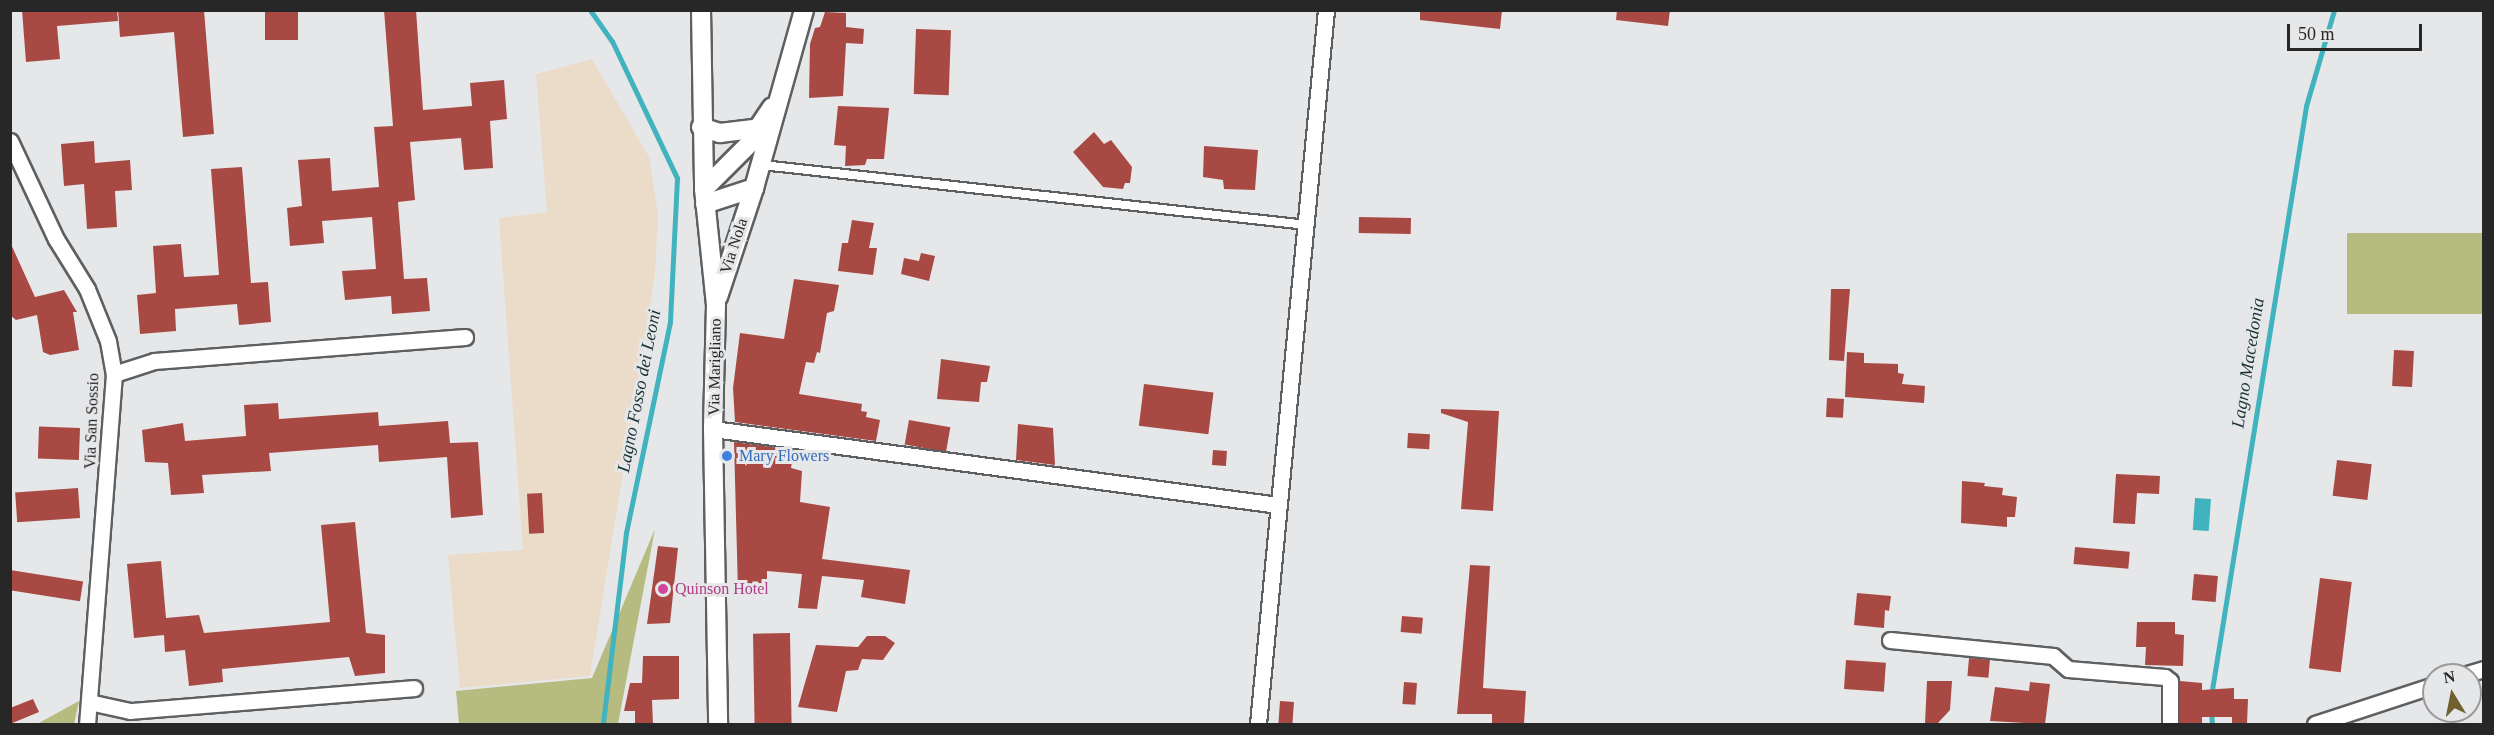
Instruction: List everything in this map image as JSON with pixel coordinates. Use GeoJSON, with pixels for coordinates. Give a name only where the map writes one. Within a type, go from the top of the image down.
{"type":"FeatureCollection","features":[{"type":"Feature","properties":{"kind":"street","name":"Via Marigliano"},"geometry":{"type":"LineString","coordinates":[[701,10],[701,127],[705,197],[716,304],[713,429],[718,724]]}},
{"type":"Feature","properties":{"kind":"street","name":"Via Nola"},"geometry":{"type":"LineString","coordinates":[[716,304],[754,188],[775,103],[804,10]]}},
{"type":"Feature","properties":{"kind":"street"},"geometry":{"type":"LineString","coordinates":[[1258,724],[1326,10]]}},
{"type":"Feature","properties":{"kind":"street","name":"Via Nola"},"geometry":{"type":"LineString","coordinates":[[705,197],[751,142],[775,103]]}},
{"type":"Feature","properties":{"kind":"street"},"geometry":{"type":"LineString","coordinates":[[701,127],[720,133],[758,128]]}},
{"type":"Feature","properties":{"kind":"street","name":"Via San Sossio"},"geometry":{"type":"LineString","coordinates":[[10,141],[56,239],[87,289],[108,341],[114,374],[87,724]]}},
{"type":"Feature","properties":{"kind":"street","name":"Via Nola"},"geometry":{"type":"LineString","coordinates":[[705,197],[754,188]]}},
{"type":"Feature","properties":{"kind":"street"},"geometry":{"type":"LineString","coordinates":[[114,374],[154,361],[465,337]]}},
{"type":"Feature","properties":{"kind":"street"},"geometry":{"type":"LineString","coordinates":[[713,429],[1278,505]]}},
{"type":"Feature","properties":{"kind":"street"},"geometry":{"type":"LineString","coordinates":[[1890,640],[2053,656],[2067,669],[2165,677],[2170,681],[2170,724]]}},
{"type":"Feature","properties":{"kind":"street"},"geometry":{"type":"LineString","coordinates":[[89,702],[130,711],[414,688]]}},
{"type":"Feature","properties":{"kind":"street"},"geometry":{"type":"LineString","coordinates":[[2315,724],[2422,689]]}},
{"type":"Feature","properties":{"kind":"lane"},"geometry":{"type":"LineString","coordinates":[[760,165],[1307,225]]}},
{"type":"Feature","properties":{"kind":"shaded area"},"geometry":{"type":"Polygon","coordinates":[[[592,59],[649,157],[658,214],[655,275],[590,676],[460,688],[448,555],[523,550],[499,218],[547,212],[536,74],[592,59]]]}},
{"type":"Feature","properties":{"kind":"green space"},"geometry":{"type":"Polygon","coordinates":[[[2347,233],[2483,233],[2483,314],[2347,314],[2347,233]]]}},
{"type":"Feature","properties":{"kind":"green space"},"geometry":{"type":"Polygon","coordinates":[[[655,529],[618,724],[459,724],[456,691],[592,678],[655,529]]]}},
{"type":"Feature","properties":{"kind":"green space"},"geometry":{"type":"Polygon","coordinates":[[[79,701],[74,724],[37,724],[79,701]]]}},
{"type":"Feature","properties":{"kind":"water"},"geometry":{"type":"Polygon","coordinates":[[[2195,498],[2211,499],[2209,531],[2193,530],[2195,498]]]}},
{"type":"Feature","properties":{"kind":"building"},"geometry":{"type":"Polygon","coordinates":[[[22,10],[117,10],[118,21],[57,26],[60,59],[26,62],[22,10]]]}},
{"type":"Feature","properties":{"kind":"building"},"geometry":{"type":"Polygon","coordinates":[[[118,10],[204,10],[214,134],[183,137],[174,32],[120,37],[118,10]]]}},
{"type":"Feature","properties":{"kind":"building"},"geometry":{"type":"Polygon","coordinates":[[[265,10],[298,10],[298,40],[265,40],[265,10]]]}},
{"type":"Feature","properties":{"kind":"building"},"geometry":{"type":"Polygon","coordinates":[[[384,10],[416,10],[423,110],[472,106],[470,83],[504,80],[507,119],[490,121],[493,168],[464,170],[461,138],[410,142],[415,200],[398,202],[404,279],[427,278],[430,311],[392,314],[391,296],[345,300],[342,271],[376,269],[372,217],[322,221],[324,243],[290,246],[287,208],[302,206],[298,160],[330,158],[332,191],[379,187],[374,127],[393,126],[384,10]]]}},
{"type":"Feature","properties":{"kind":"building"},"geometry":{"type":"Polygon","coordinates":[[[1420,10],[1502,10],[1500,29],[1420,20],[1420,10]]]}},
{"type":"Feature","properties":{"kind":"building"},"geometry":{"type":"Polygon","coordinates":[[[1617,10],[1670,10],[1668,26],[1616,20],[1617,10]]]}},
{"type":"Feature","properties":{"kind":"building"},"geometry":{"type":"Polygon","coordinates":[[[825,12],[846,13],[846,27],[864,29],[863,44],[846,43],[843,96],[809,98],[810,44],[815,28],[820,27],[825,12]]]}},
{"type":"Feature","properties":{"kind":"building"},"geometry":{"type":"Polygon","coordinates":[[[916,29],[951,30],[949,95],[914,94],[916,29]]]}},
{"type":"Feature","properties":{"kind":"building"},"geometry":{"type":"Polygon","coordinates":[[[838,106],[889,108],[884,159],[867,159],[865,165],[845,166],[846,146],[834,145],[838,106]]]}},
{"type":"Feature","properties":{"kind":"building"},"geometry":{"type":"Polygon","coordinates":[[[1094,132],[1104,144],[1111,140],[1132,167],[1130,183],[1125,183],[1123,189],[1103,187],[1073,152],[1094,132]]]}},
{"type":"Feature","properties":{"kind":"building"},"geometry":{"type":"Polygon","coordinates":[[[94,141],[95,163],[130,160],[132,190],[115,191],[117,227],[87,229],[84,184],[64,186],[61,144],[94,141]]]}},
{"type":"Feature","properties":{"kind":"building"},"geometry":{"type":"Polygon","coordinates":[[[1204,146],[1258,150],[1255,190],[1224,189],[1223,180],[1203,177],[1204,146]]]}},
{"type":"Feature","properties":{"kind":"building"},"geometry":{"type":"Polygon","coordinates":[[[242,167],[251,283],[268,282],[271,322],[239,325],[237,304],[175,309],[176,331],[140,334],[137,295],[156,293],[153,246],[181,244],[184,277],[219,275],[211,169],[242,167]]]}},
{"type":"Feature","properties":{"kind":"building"},"geometry":{"type":"Polygon","coordinates":[[[1359,217],[1411,218],[1411,234],[1359,233],[1359,217]]]}},
{"type":"Feature","properties":{"kind":"building"},"geometry":{"type":"Polygon","coordinates":[[[852,220],[874,223],[869,248],[877,248],[873,275],[838,271],[842,243],[848,243],[852,220]]]}},
{"type":"Feature","properties":{"kind":"building"},"geometry":{"type":"Polygon","coordinates":[[[10,242],[35,297],[64,290],[77,312],[73,312],[79,350],[50,355],[43,352],[37,315],[16,320],[10,315],[10,242]]]}},
{"type":"Feature","properties":{"kind":"building"},"geometry":{"type":"Polygon","coordinates":[[[921,253],[935,256],[929,281],[901,274],[904,258],[919,261],[921,253]]]}},
{"type":"Feature","properties":{"kind":"building"},"geometry":{"type":"Polygon","coordinates":[[[794,279],[839,285],[834,311],[827,313],[820,353],[817,352],[814,363],[806,362],[799,394],[862,404],[861,411],[867,412],[866,417],[880,420],[876,441],[735,422],[733,388],[740,333],[784,339],[794,279]]]}},
{"type":"Feature","properties":{"kind":"building"},"geometry":{"type":"Polygon","coordinates":[[[1831,289],[1850,289],[1844,361],[1829,360],[1831,289]]]}},
{"type":"Feature","properties":{"kind":"building"},"geometry":{"type":"Polygon","coordinates":[[[2394,350],[2414,351],[2412,387],[2392,386],[2394,350]]]}},
{"type":"Feature","properties":{"kind":"building"},"geometry":{"type":"Polygon","coordinates":[[[1847,352],[1864,353],[1864,363],[1898,364],[1898,373],[1904,374],[1902,384],[1925,386],[1924,403],[1845,397],[1847,352]]]}},
{"type":"Feature","properties":{"kind":"building"},"geometry":{"type":"Polygon","coordinates":[[[941,359],[990,366],[987,382],[981,382],[979,402],[937,399],[941,359]]]}},
{"type":"Feature","properties":{"kind":"building"},"geometry":{"type":"Polygon","coordinates":[[[1144,384],[1213,393],[1208,434],[1139,426],[1144,384]]]}},
{"type":"Feature","properties":{"kind":"building"},"geometry":{"type":"Polygon","coordinates":[[[1827,398],[1844,399],[1843,418],[1826,417],[1827,398]]]}},
{"type":"Feature","properties":{"kind":"building"},"geometry":{"type":"Polygon","coordinates":[[[278,403],[279,419],[378,412],[379,426],[448,421],[450,443],[478,442],[483,515],[451,518],[447,457],[379,462],[378,445],[269,453],[271,471],[202,475],[204,493],[171,495],[168,463],[145,462],[142,430],[183,423],[185,441],[246,436],[244,405],[278,403]]]}},
{"type":"Feature","properties":{"kind":"building"},"geometry":{"type":"Polygon","coordinates":[[[1441,409],[1499,411],[1493,511],[1461,509],[1468,422],[1441,413],[1441,409]]]}},
{"type":"Feature","properties":{"kind":"building"},"geometry":{"type":"Polygon","coordinates":[[[909,420],[950,427],[946,452],[905,445],[909,420]]]}},
{"type":"Feature","properties":{"kind":"building"},"geometry":{"type":"Polygon","coordinates":[[[1018,424],[1053,428],[1055,465],[1016,460],[1018,424]]]}},
{"type":"Feature","properties":{"kind":"building"},"geometry":{"type":"Polygon","coordinates":[[[39,427],[80,428],[79,460],[38,459],[39,427]]]}},
{"type":"Feature","properties":{"kind":"building"},"geometry":{"type":"Polygon","coordinates":[[[1408,433],[1430,434],[1429,449],[1407,448],[1408,433]]]}},
{"type":"Feature","properties":{"kind":"building"},"geometry":{"type":"Polygon","coordinates":[[[734,442],[794,450],[791,468],[802,471],[800,502],[830,507],[822,559],[910,570],[905,604],[861,597],[864,580],[822,576],[817,609],[798,608],[802,574],[767,571],[767,592],[738,591],[734,442]]]}},
{"type":"Feature","properties":{"kind":"building"},"geometry":{"type":"Polygon","coordinates":[[[1213,450],[1227,451],[1226,466],[1212,465],[1213,450]]]}},
{"type":"Feature","properties":{"kind":"building"},"geometry":{"type":"Polygon","coordinates":[[[2337,460],[2372,464],[2367,500],[2333,496],[2337,460]]]}},
{"type":"Feature","properties":{"kind":"building"},"geometry":{"type":"Polygon","coordinates":[[[2116,474],[2160,476],[2159,494],[2137,493],[2135,524],[2113,523],[2116,474]]]}},
{"type":"Feature","properties":{"kind":"building"},"geometry":{"type":"Polygon","coordinates":[[[1962,481],[1985,483],[1984,486],[2003,488],[2002,495],[2017,497],[2015,517],[2007,517],[2007,527],[1961,523],[1962,481]]]}},
{"type":"Feature","properties":{"kind":"building"},"geometry":{"type":"Polygon","coordinates":[[[78,488],[80,518],[17,522],[15,492],[78,488]]]}},
{"type":"Feature","properties":{"kind":"building"},"geometry":{"type":"Polygon","coordinates":[[[542,493],[544,533],[529,534],[527,494],[542,493]]]}},
{"type":"Feature","properties":{"kind":"building"},"geometry":{"type":"Polygon","coordinates":[[[355,522],[366,633],[385,635],[385,673],[355,676],[349,657],[222,669],[223,682],[189,686],[185,650],[165,652],[164,635],[134,638],[127,564],[161,561],[166,618],[199,615],[204,633],[330,622],[321,525],[355,522]]]}},
{"type":"Feature","properties":{"kind":"building","name":"Quinson Hotel"},"geometry":{"type":"Polygon","coordinates":[[[658,546],[678,548],[670,623],[647,624],[658,546]]]}},
{"type":"Feature","properties":{"kind":"building"},"geometry":{"type":"Polygon","coordinates":[[[2075,547],[2130,552],[2128,569],[2074,564],[2075,547]]]}},
{"type":"Feature","properties":{"kind":"building"},"geometry":{"type":"Polygon","coordinates":[[[1470,565],[1490,566],[1483,688],[1526,691],[1524,724],[1492,724],[1492,714],[1457,714],[1470,565]]]}},
{"type":"Feature","properties":{"kind":"building"},"geometry":{"type":"Polygon","coordinates":[[[10,570],[83,582],[80,601],[10,590],[10,570]]]}},
{"type":"Feature","properties":{"kind":"building"},"geometry":{"type":"Polygon","coordinates":[[[2194,574],[2218,576],[2216,602],[2192,600],[2194,574]]]}},
{"type":"Feature","properties":{"kind":"building"},"geometry":{"type":"Polygon","coordinates":[[[2320,578],[2352,582],[2341,672],[2309,668],[2320,578]]]}},
{"type":"Feature","properties":{"kind":"building"},"geometry":{"type":"Polygon","coordinates":[[[1857,593],[1891,596],[1889,611],[1885,610],[1884,628],[1854,625],[1857,593]]]}},
{"type":"Feature","properties":{"kind":"building"},"geometry":{"type":"Polygon","coordinates":[[[1402,616],[1423,618],[1422,634],[1401,632],[1402,616]]]}},
{"type":"Feature","properties":{"kind":"building"},"geometry":{"type":"Polygon","coordinates":[[[2137,622],[2175,622],[2175,634],[2184,635],[2183,666],[2145,665],[2146,647],[2136,647],[2137,622]]]}},
{"type":"Feature","properties":{"kind":"building"},"geometry":{"type":"Polygon","coordinates":[[[790,633],[792,724],[755,724],[753,634],[790,633]]]}},
{"type":"Feature","properties":{"kind":"building"},"geometry":{"type":"Polygon","coordinates":[[[867,636],[885,636],[895,643],[883,660],[862,659],[858,670],[846,671],[837,712],[798,707],[816,645],[858,647],[867,636]]]}},
{"type":"Feature","properties":{"kind":"building"},"geometry":{"type":"Polygon","coordinates":[[[643,656],[679,656],[679,699],[652,700],[653,724],[635,724],[635,711],[624,711],[630,683],[642,683],[643,656]]]}},
{"type":"Feature","properties":{"kind":"building"},"geometry":{"type":"Polygon","coordinates":[[[1969,658],[1990,660],[1988,678],[1967,676],[1969,658]]]}},
{"type":"Feature","properties":{"kind":"building"},"geometry":{"type":"Polygon","coordinates":[[[1846,660],[1886,663],[1884,692],[1844,689],[1846,660]]]}},
{"type":"Feature","properties":{"kind":"building"},"geometry":{"type":"Polygon","coordinates":[[[1927,681],[1952,681],[1950,710],[1937,724],[1925,724],[1927,681]]]}},
{"type":"Feature","properties":{"kind":"building"},"geometry":{"type":"Polygon","coordinates":[[[2180,681],[2202,683],[2202,690],[2234,688],[2234,699],[2248,699],[2247,724],[2232,724],[2232,717],[2202,717],[2202,724],[2180,724],[2180,681]]]}},
{"type":"Feature","properties":{"kind":"building"},"geometry":{"type":"Polygon","coordinates":[[[1404,682],[1417,683],[1415,705],[1402,704],[1404,682]]]}},
{"type":"Feature","properties":{"kind":"building"},"geometry":{"type":"Polygon","coordinates":[[[2030,682],[2050,684],[2045,724],[1990,721],[1995,687],[2029,691],[2030,682]]]}},
{"type":"Feature","properties":{"kind":"building"},"geometry":{"type":"Polygon","coordinates":[[[33,699],[39,712],[10,724],[10,708],[33,699]]]}},
{"type":"Feature","properties":{"kind":"building"},"geometry":{"type":"Polygon","coordinates":[[[1280,701],[1294,702],[1292,724],[1278,724],[1280,701]]]}},
{"type":"Feature","properties":{"kind":"waterway","name":"Lagno Fosso dei Leoni"},"geometry":{"type":"LineString","coordinates":[[590,10],[612,41],[677,178],[670,322],[626,533],[603,724]]}},
{"type":"Feature","properties":{"kind":"waterway","name":"Lagno Macedonia"},"geometry":{"type":"LineString","coordinates":[[2211,696],[2306,106],[2334,10]]}},
{"type":"Feature","properties":{"kind":"waterway","name":"Lagno Macedonia"},"geometry":{"type":"LineString","coordinates":[[2211,711],[2212,724]]}},
{"type":"Feature","properties":{"kind":"place","name":"Mary Flowers"},"geometry":{"type":"Point","coordinates":[727,456]}},
{"type":"Feature","properties":{"kind":"place","name":"Quinson Hotel"},"geometry":{"type":"Point","coordinates":[663,589]}}]}
